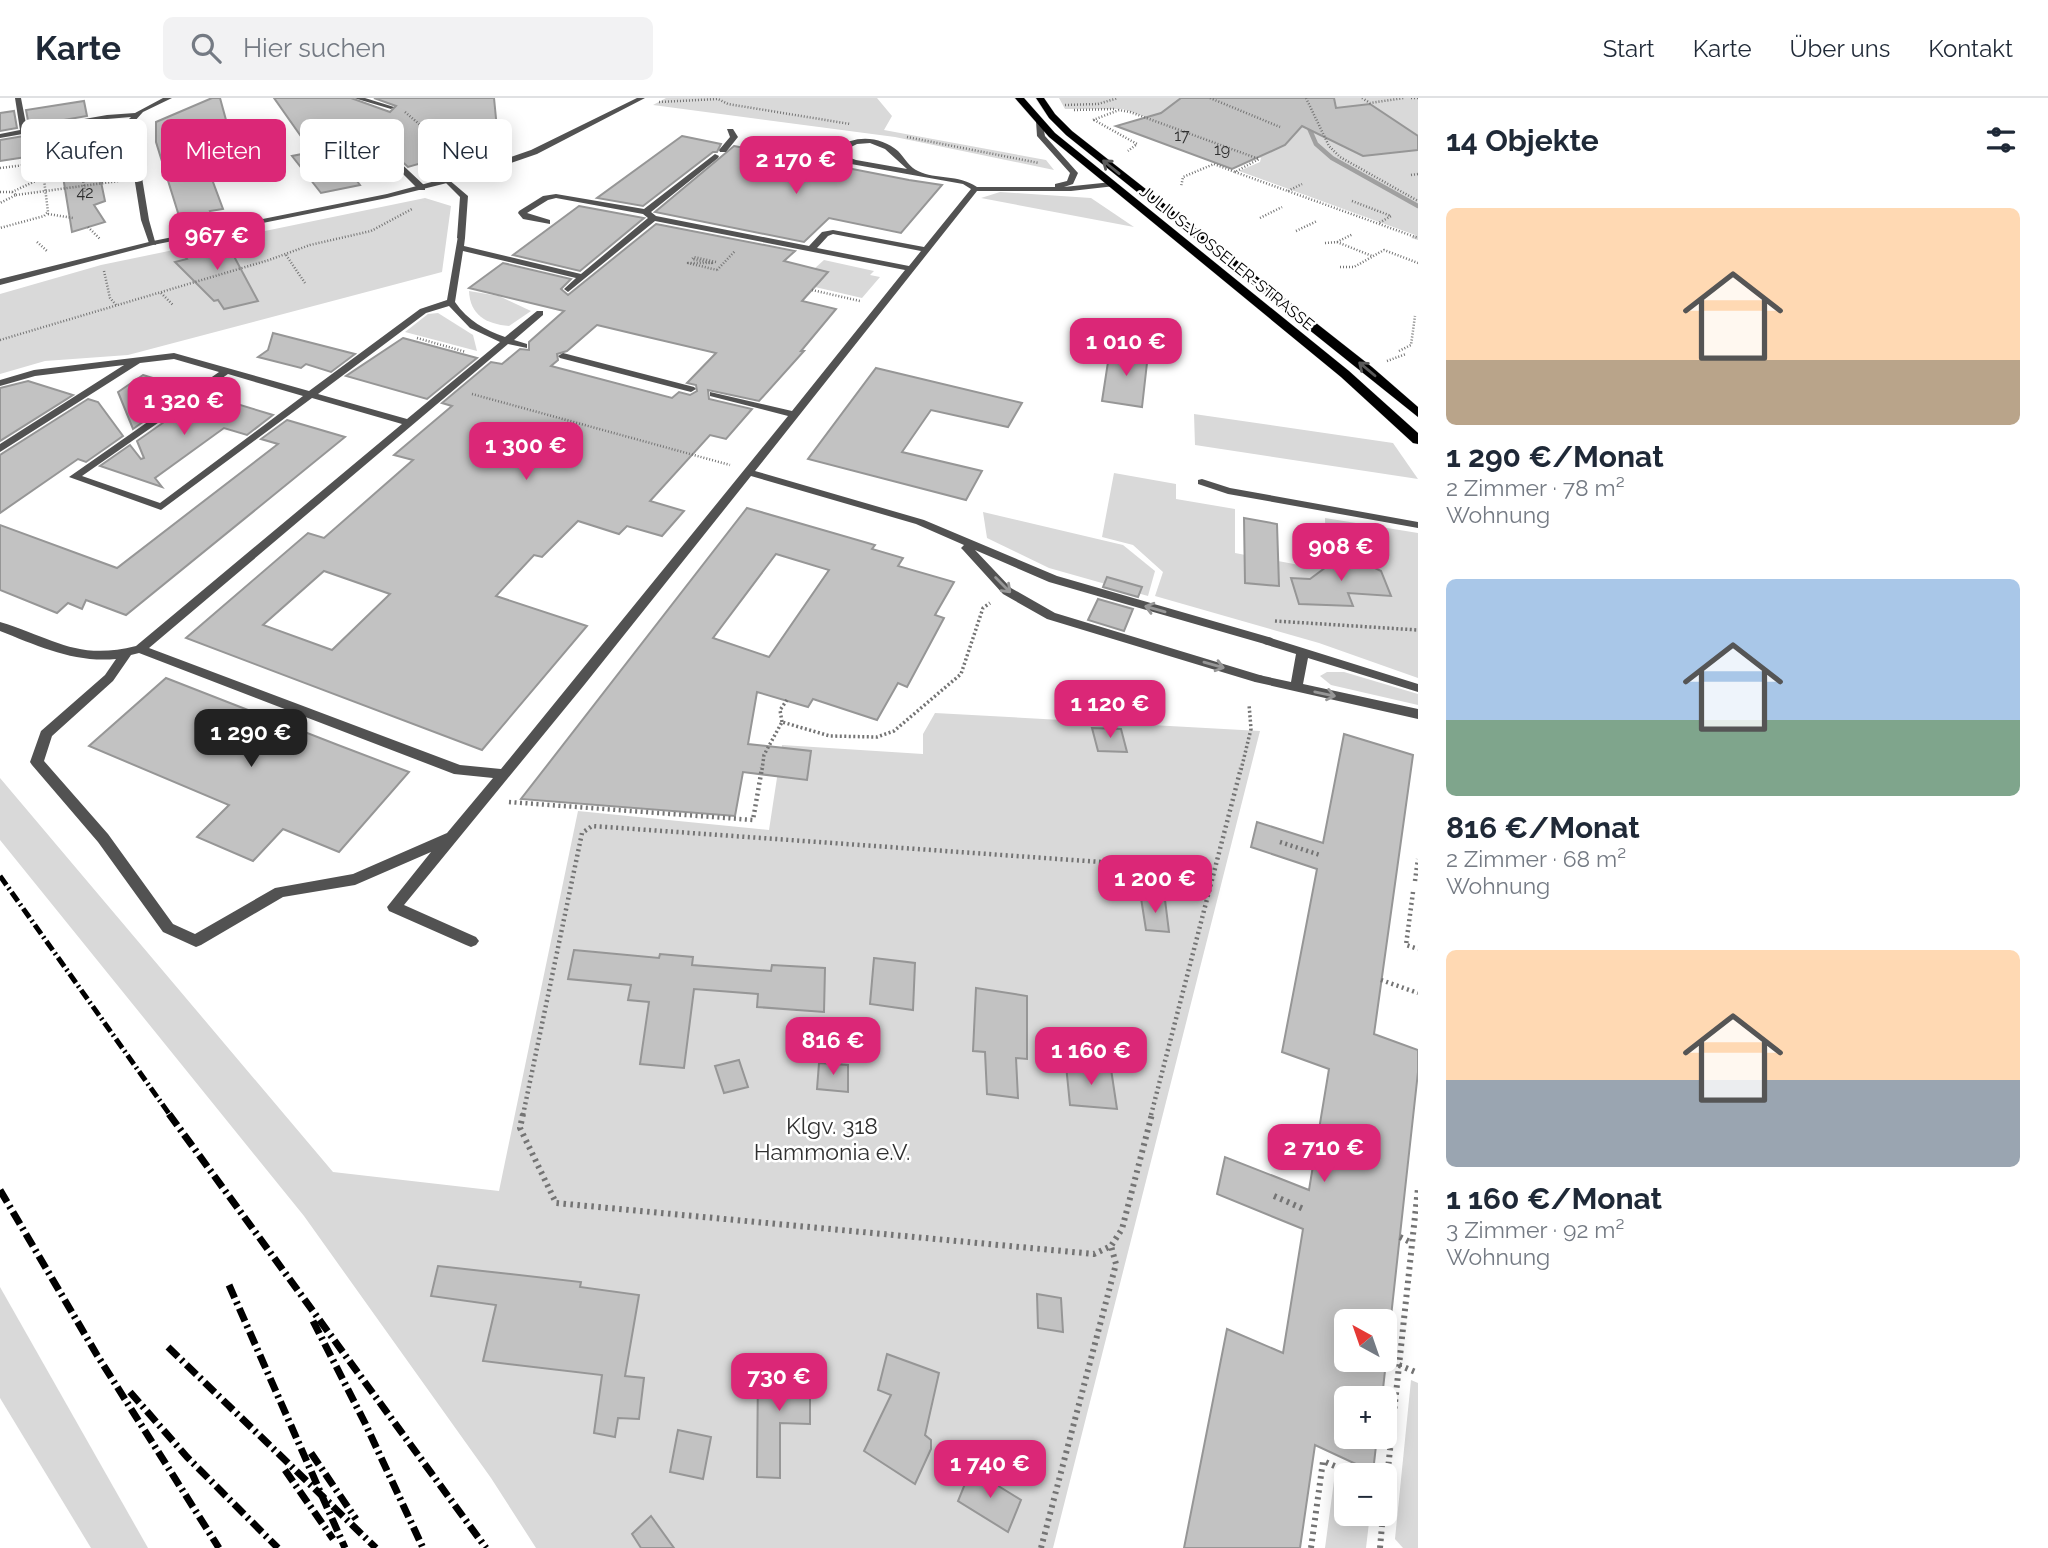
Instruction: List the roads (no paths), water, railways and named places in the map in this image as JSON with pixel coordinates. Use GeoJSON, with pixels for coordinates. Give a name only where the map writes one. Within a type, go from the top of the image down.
{"type":"FeatureCollection","features":[{"type":"Feature","properties":{"kind":"main road","name":"JULIUS-VOSSELER-STRASSE"},"geometry":{"type":"LineString","coordinates":[[1019,98],[1039,123],[1345,374],[1418,440]]}},
{"type":"Feature","properties":{"kind":"main road","name":"JULIUS-VOSSELER-STRASSE"},"geometry":{"type":"LineString","coordinates":[[1044,105],[1069,133],[1368,369],[1418,414]]}},
{"type":"Feature","properties":{"kind":"street"},"geometry":{"type":"LineString","coordinates":[[18,98],[22,119]]}},
{"type":"Feature","properties":{"kind":"street"},"geometry":{"type":"LineString","coordinates":[[96,119],[135,115],[169,98]]}},
{"type":"Feature","properties":{"kind":"street"},"geometry":{"type":"LineString","coordinates":[[357,98],[391,107]]}},
{"type":"Feature","properties":{"kind":"street"},"geometry":{"type":"LineString","coordinates":[[512,159],[534,152],[642,98]]}},
{"type":"Feature","properties":{"kind":"street"},"geometry":{"type":"LineString","coordinates":[[132,119],[135,115]]}},
{"type":"Feature","properties":{"kind":"street"},"geometry":{"type":"LineString","coordinates":[[1039,123],[1041,136],[1074,176],[1070,182],[1044,188]]}},
{"type":"Feature","properties":{"kind":"street"},"geometry":{"type":"LineString","coordinates":[[723,150],[734,137],[730,131]]}},
{"type":"Feature","properties":{"kind":"street"},"geometry":{"type":"LineString","coordinates":[[0,136],[21,132]]}},
{"type":"Feature","properties":{"kind":"street"},"geometry":{"type":"LineString","coordinates":[[0,144],[21,141]]}},
{"type":"Feature","properties":{"kind":"street"},"geometry":{"type":"LineString","coordinates":[[914,172],[888,147],[877,143],[852,143],[839,151],[842,157],[854,162],[964,182],[975,189],[1112,184]]}},
{"type":"Feature","properties":{"kind":"street"},"geometry":{"type":"LineString","coordinates":[[568,289],[715,156]]}},
{"type":"Feature","properties":{"kind":"street"},"geometry":{"type":"LineString","coordinates":[[404,170],[422,188]]}},
{"type":"Feature","properties":{"kind":"street"},"geometry":{"type":"LineString","coordinates":[[139,182],[145,220],[153,243]]}},
{"type":"Feature","properties":{"kind":"street"},"geometry":{"type":"LineString","coordinates":[[0,282],[153,243],[444,182]]}},
{"type":"Feature","properties":{"kind":"street"},"geometry":{"type":"LineString","coordinates":[[449,182],[464,196],[461,243],[451,302],[457,314],[470,325],[524,346]]}},
{"type":"Feature","properties":{"kind":"street"},"geometry":{"type":"LineString","coordinates":[[471,941],[394,907],[505,774],[975,189]]}},
{"type":"Feature","properties":{"kind":"street"},"geometry":{"type":"LineString","coordinates":[[547,222],[526,217],[522,213],[546,198],[556,196],[911,269]]}},
{"type":"Feature","properties":{"kind":"street"},"geometry":{"type":"LineString","coordinates":[[811,249],[825,234],[833,232],[926,250]]}},
{"type":"Feature","properties":{"kind":"street"},"geometry":{"type":"LineString","coordinates":[[461,243],[582,277]]}},
{"type":"Feature","properties":{"kind":"street"},"geometry":{"type":"LineString","coordinates":[[227,371],[74,477],[161,507],[423,311],[451,302]]}},
{"type":"Feature","properties":{"kind":"street"},"geometry":{"type":"LineString","coordinates":[[455,835],[355,879],[280,892],[196,941],[167,929],[103,838],[37,762],[46,734],[109,678],[133,652],[540,313]]}},
{"type":"Feature","properties":{"kind":"street"},"geometry":{"type":"LineString","coordinates":[[0,383],[34,373],[174,356],[409,423]]}},
{"type":"Feature","properties":{"kind":"street"},"geometry":{"type":"LineString","coordinates":[[563,356],[691,388]]}},
{"type":"Feature","properties":{"kind":"street"},"geometry":{"type":"LineString","coordinates":[[0,449],[137,361]]}},
{"type":"Feature","properties":{"kind":"street"},"geometry":{"type":"LineString","coordinates":[[713,394],[794,415]]}},
{"type":"Feature","properties":{"kind":"street"},"geometry":{"type":"LineString","coordinates":[[747,472],[920,522],[1053,579],[1268,641],[1418,688]]}},
{"type":"Feature","properties":{"kind":"street"},"geometry":{"type":"LineString","coordinates":[[1202,482],[1228,491],[1418,525]]}},
{"type":"Feature","properties":{"kind":"street"},"geometry":{"type":"LineString","coordinates":[[955,538],[977,556],[1007,590],[1024,603],[1051,616],[1259,679],[1418,714]]}},
{"type":"Feature","properties":{"kind":"street"},"geometry":{"type":"LineString","coordinates":[[0,626],[83,658],[105,658],[133,652],[459,769],[505,774]]}},
{"type":"Feature","properties":{"kind":"street"},"geometry":{"type":"LineString","coordinates":[[1296,687],[1303,652]]}},
{"type":"Feature","properties":{"kind":"waterway"},"geometry":{"type":"LineString","coordinates":[[1306,121],[1316,144],[1332,158],[1418,206]]}},
{"type":"Feature","properties":{"kind":"railway"},"geometry":{"type":"LineString","coordinates":[[0,876],[170,1115]]}},
{"type":"Feature","properties":{"kind":"railway"},"geometry":{"type":"LineString","coordinates":[[169,1114],[486,1548]]}},
{"type":"Feature","properties":{"kind":"railway"},"geometry":{"type":"LineString","coordinates":[[0,1190],[97,1355],[219,1548]]}},
{"type":"Feature","properties":{"kind":"railway"},"geometry":{"type":"LineString","coordinates":[[229,1285],[322,1496]]}},
{"type":"Feature","properties":{"kind":"railway"},"geometry":{"type":"LineString","coordinates":[[313,1321],[365,1423],[423,1548]]}},
{"type":"Feature","properties":{"kind":"railway"},"geometry":{"type":"LineString","coordinates":[[168,1347],[322,1496]]}},
{"type":"Feature","properties":{"kind":"railway"},"geometry":{"type":"LineString","coordinates":[[130,1392],[187,1457],[278,1548]]}},
{"type":"Feature","properties":{"kind":"railway"},"geometry":{"type":"LineString","coordinates":[[311,1453],[356,1519]]}},
{"type":"Feature","properties":{"kind":"railway"},"geometry":{"type":"LineString","coordinates":[[285,1470],[333,1539]]}},
{"type":"Feature","properties":{"kind":"railway"},"geometry":{"type":"LineString","coordinates":[[322,1496],[376,1548]]}},
{"type":"Feature","properties":{"kind":"railway"},"geometry":{"type":"LineString","coordinates":[[322,1496],[345,1548]]}},
{"type":"Feature","properties":{"kind":"park label","name":"Klgv. 318 Hammonia e.V."},"geometry":{"type":"Point","coordinates":[832,1138]}}]}
